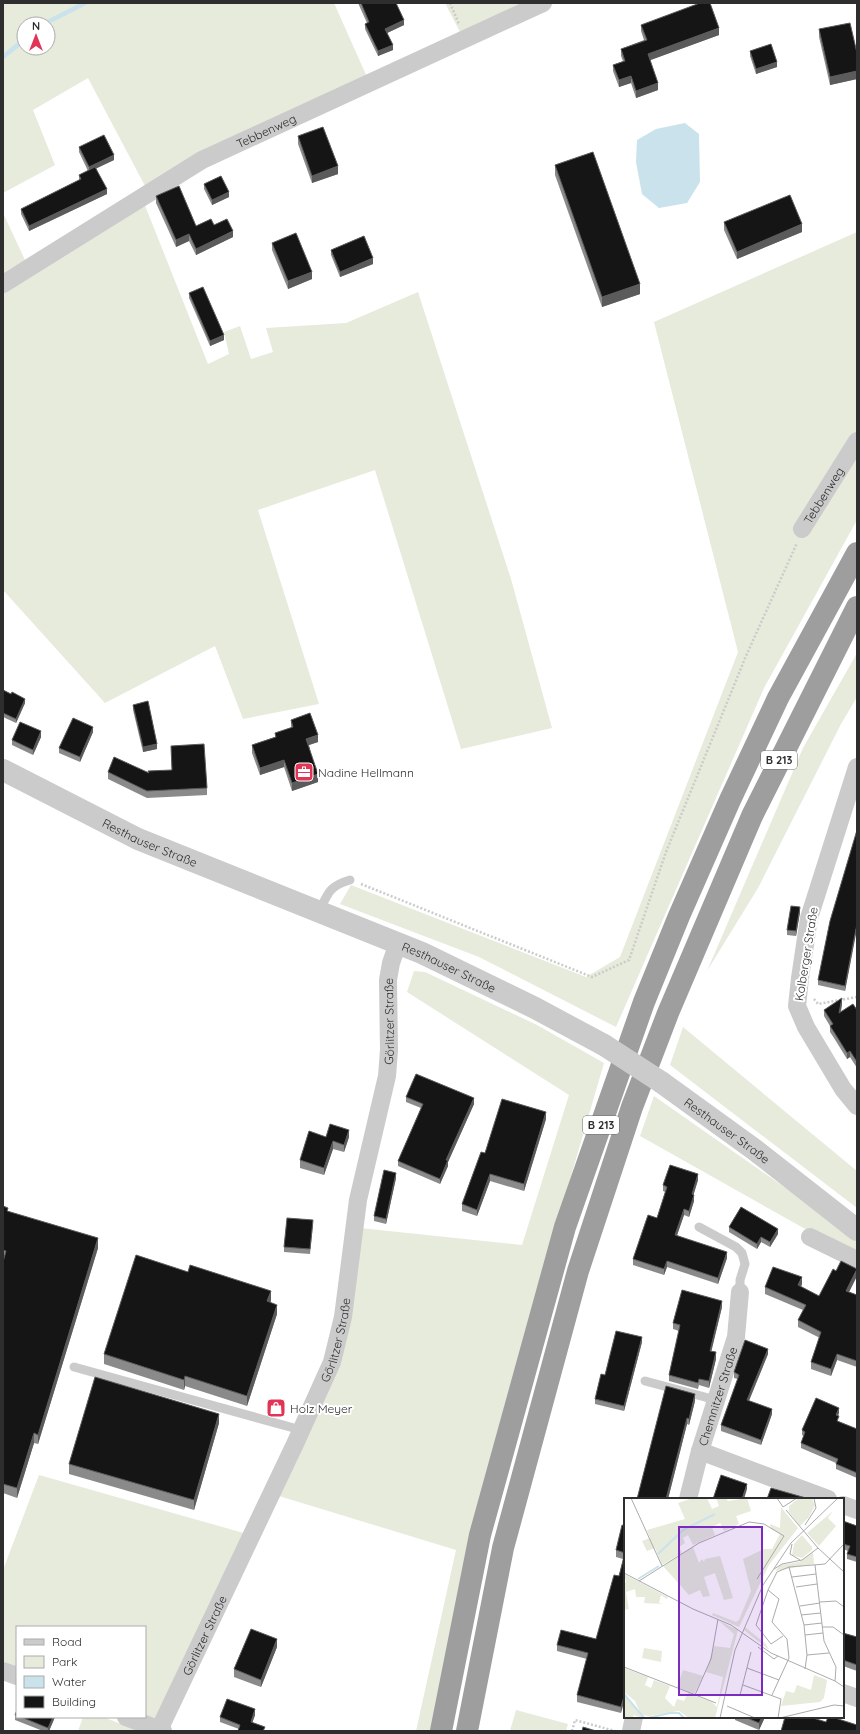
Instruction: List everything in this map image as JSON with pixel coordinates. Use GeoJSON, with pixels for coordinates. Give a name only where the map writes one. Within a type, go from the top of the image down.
{"type":"FeatureCollection","features":[{"type":"Feature","properties":{"kind":"highway","name":"B 213"},"geometry":{"type":"LineString","coordinates":[[441,1731],[480,1535],[565,1227],[639,1017],[679,916],[730,800],[778,698],[857,553]]}},
{"type":"Feature","properties":{"kind":"highway","name":"B 213"},"geometry":{"type":"LineString","coordinates":[[467,1731],[503,1548],[578,1271],[632,1107],[668,1014],[752,816],[857,606]]}},
{"type":"Feature","properties":{"kind":"street","name":"Tebbenweg"},"geometry":{"type":"LineString","coordinates":[[3,284],[202,160],[543,3]]}},
{"type":"Feature","properties":{"kind":"street","name":"Tebbenweg"},"geometry":{"type":"LineString","coordinates":[[802,529],[857,441]]}},
{"type":"Feature","properties":{"kind":"street","name":"Kolberger Straße"},"geometry":{"type":"LineString","coordinates":[[857,768],[810,918],[797,1006],[806,1027],[843,1089],[857,1106]]}},
{"type":"Feature","properties":{"kind":"street","name":"Resthauser Straße"},"geometry":{"type":"LineString","coordinates":[[3,770],[138,839],[398,943],[535,1008],[604,1045],[661,1082],[755,1150],[857,1230]]}},
{"type":"Feature","properties":{"kind":"street","name":"Görlitzer Straße"},"geometry":{"type":"LineString","coordinates":[[129,1718],[161,1730],[332,1362],[343,1317],[358,1200],[387,1076],[389,1050],[388,980],[391,963],[398,943]]}},
{"type":"Feature","properties":{"kind":"street"},"geometry":{"type":"LineString","coordinates":[[810,1237],[857,1260]]}},
{"type":"Feature","properties":{"kind":"street","name":"Chemnitzer Straße"},"geometry":{"type":"LineString","coordinates":[[688,1498],[700,1451],[736,1337],[740,1292]]}},
{"type":"Feature","properties":{"kind":"street"},"geometry":{"type":"LineString","coordinates":[[700,1451],[825,1498]]}},
{"type":"Feature","properties":{"kind":"street"},"geometry":{"type":"LineString","coordinates":[[844,1505],[857,1510]]}},
{"type":"Feature","properties":{"kind":"street"},"geometry":{"type":"LineString","coordinates":[[3,1671],[16,1676]]}},
{"type":"Feature","properties":{"kind":"street"},"geometry":{"type":"LineString","coordinates":[[844,1694],[857,1698]]}},
{"type":"Feature","properties":{"kind":"street"},"geometry":{"type":"LineString","coordinates":[[631,1731],[634,1718]]}},
{"type":"Feature","properties":{"kind":"lane"},"geometry":{"type":"LineString","coordinates":[[319,912],[330,889],[338,883],[350,880]]}},
{"type":"Feature","properties":{"kind":"lane"},"geometry":{"type":"LineString","coordinates":[[700,1227],[736,1247],[742,1253],[745,1264],[740,1280],[740,1292]]}},
{"type":"Feature","properties":{"kind":"lane"},"geometry":{"type":"LineString","coordinates":[[74,1367],[301,1430]]}},
{"type":"Feature","properties":{"kind":"lane"},"geometry":{"type":"LineString","coordinates":[[645,1382],[716,1400]]}},
{"type":"Feature","properties":{"kind":"path"},"geometry":{"type":"LineString","coordinates":[[450,3],[466,38]]}},
{"type":"Feature","properties":{"kind":"path"},"geometry":{"type":"LineString","coordinates":[[350,880],[592,977],[629,960],[669,845],[746,656],[802,529]]}},
{"type":"Feature","properties":{"kind":"path"},"geometry":{"type":"LineString","coordinates":[[799,988],[810,994],[818,1004],[857,997]]}},
{"type":"Feature","properties":{"kind":"path"},"geometry":{"type":"LineString","coordinates":[[572,1731],[575,1720],[615,1731]]}},
{"type":"Feature","properties":{"kind":"green space"},"geometry":{"type":"Polygon","coordinates":[[[3,3],[334,3],[367,77],[145,186],[88,78],[33,110],[55,165],[3,193],[3,3]]]}},
{"type":"Feature","properties":{"kind":"green space"},"geometry":{"type":"Polygon","coordinates":[[[445,3],[526,3],[460,32],[445,3]]]}},
{"type":"Feature","properties":{"kind":"green space"},"geometry":{"type":"Polygon","coordinates":[[[144,203],[208,364],[229,354],[224,332],[240,326],[251,359],[273,352],[266,328],[346,323],[418,292],[511,579],[552,728],[461,749],[375,470],[258,510],[319,704],[243,719],[215,646],[105,703],[3,590],[3,290],[144,203]]]}},
{"type":"Feature","properties":{"kind":"green space"},"geometry":{"type":"Polygon","coordinates":[[[3,213],[25,260],[3,273],[3,213]]]}},
{"type":"Feature","properties":{"kind":"green space"},"geometry":{"type":"Polygon","coordinates":[[[857,232],[857,520],[764,688],[616,1027],[479,957],[340,904],[351,885],[586,977],[620,957],[738,652],[654,322],[857,232]]]}},
{"type":"Feature","properties":{"kind":"green space"},"geometry":{"type":"Polygon","coordinates":[[[857,653],[857,697],[841,724],[758,888],[707,971],[803,748],[857,653]]]}},
{"type":"Feature","properties":{"kind":"green space"},"geometry":{"type":"Polygon","coordinates":[[[414,971],[425,972],[537,1025],[604,1063],[557,1224],[431,1731],[416,1731],[456,1550],[279,1496],[339,1362],[360,1228],[522,1245],[569,1095],[407,992],[414,971]]]}},
{"type":"Feature","properties":{"kind":"green space"},"geometry":{"type":"Polygon","coordinates":[[[683,1027],[857,1171],[857,1208],[670,1065],[683,1027]]]}},
{"type":"Feature","properties":{"kind":"green space"},"geometry":{"type":"Polygon","coordinates":[[[654,1096],[857,1238],[857,1255],[832,1244],[640,1136],[654,1096]]]}},
{"type":"Feature","properties":{"kind":"green space"},"geometry":{"type":"Polygon","coordinates":[[[39,1475],[247,1534],[156,1719],[146,1715],[146,1626],[16,1626],[16,1667],[3,1662],[3,1570],[39,1475]]]}},
{"type":"Feature","properties":{"kind":"green space"},"geometry":{"type":"Polygon","coordinates":[[[516,1710],[568,1724],[566,1731],[510,1731],[516,1710]]]}},
{"type":"Feature","properties":{"kind":"green space"},"geometry":{"type":"Polygon","coordinates":[[[83,1718],[106,1718],[139,1731],[78,1731],[83,1718]]]}},
{"type":"Feature","properties":{"kind":"water"},"geometry":{"type":"Polygon","coordinates":[[[685,123],[699,134],[700,182],[687,203],[659,208],[642,194],[636,162],[637,140],[656,129],[685,123]]]}},
{"type":"Feature","properties":{"kind":"building"},"geometry":{"type":"Polygon","coordinates":[[[361,3],[396,3],[404,20],[385,29],[393,45],[378,51],[365,24],[369,22],[361,3]]]}},
{"type":"Feature","properties":{"kind":"building"},"geometry":{"type":"Polygon","coordinates":[[[700,3],[710,3],[719,28],[648,54],[658,83],[636,91],[631,76],[619,80],[613,65],[625,61],[621,49],[647,40],[641,25],[700,3]]]}},
{"type":"Feature","properties":{"kind":"building"},"geometry":{"type":"Polygon","coordinates":[[[850,23],[857,53],[857,71],[830,77],[819,29],[850,23]]]}},
{"type":"Feature","properties":{"kind":"building"},"geometry":{"type":"Polygon","coordinates":[[[771,44],[777,62],[756,69],[750,51],[771,44]]]}},
{"type":"Feature","properties":{"kind":"building"},"geometry":{"type":"Polygon","coordinates":[[[323,127],[338,166],[312,176],[298,136],[323,127]]]}},
{"type":"Feature","properties":{"kind":"building"},"geometry":{"type":"Polygon","coordinates":[[[104,135],[114,155],[89,167],[79,147],[104,135]]]}},
{"type":"Feature","properties":{"kind":"building"},"geometry":{"type":"Polygon","coordinates":[[[593,152],[640,284],[602,297],[555,165],[593,152]]]}},
{"type":"Feature","properties":{"kind":"building"},"geometry":{"type":"Polygon","coordinates":[[[95,167],[107,189],[29,226],[21,209],[81,179],[79,175],[95,167]]]}},
{"type":"Feature","properties":{"kind":"building"},"geometry":{"type":"Polygon","coordinates":[[[221,176],[229,192],[212,200],[204,184],[221,176]]]}},
{"type":"Feature","properties":{"kind":"building"},"geometry":{"type":"Polygon","coordinates":[[[179,186],[196,226],[211,219],[214,225],[227,219],[233,231],[196,249],[189,234],[176,240],[156,196],[179,186]]]}},
{"type":"Feature","properties":{"kind":"building"},"geometry":{"type":"Polygon","coordinates":[[[790,195],[802,224],[737,252],[724,222],[790,195]]]}},
{"type":"Feature","properties":{"kind":"building"},"geometry":{"type":"Polygon","coordinates":[[[296,233],[312,272],[288,281],[272,243],[296,233]]]}},
{"type":"Feature","properties":{"kind":"building"},"geometry":{"type":"Polygon","coordinates":[[[364,236],[373,258],[340,272],[331,250],[364,236]]]}},
{"type":"Feature","properties":{"kind":"building"},"geometry":{"type":"Polygon","coordinates":[[[203,287],[224,335],[210,341],[189,293],[203,287]]]}},
{"type":"Feature","properties":{"kind":"building"},"geometry":{"type":"Polygon","coordinates":[[[3,690],[11,694],[12,692],[25,699],[16,719],[3,713],[3,690]]]}},
{"type":"Feature","properties":{"kind":"building"},"geometry":{"type":"Polygon","coordinates":[[[148,701],[157,744],[143,747],[133,705],[148,701]]]}},
{"type":"Feature","properties":{"kind":"building"},"geometry":{"type":"Polygon","coordinates":[[[310,713],[318,735],[306,739],[318,774],[292,783],[284,760],[260,768],[252,745],[276,737],[275,733],[293,727],[291,720],[310,713]]]}},
{"type":"Feature","properties":{"kind":"building"},"geometry":{"type":"Polygon","coordinates":[[[73,718],[93,727],[80,757],[59,748],[73,718]]]}},
{"type":"Feature","properties":{"kind":"building"},"geometry":{"type":"Polygon","coordinates":[[[20,722],[41,731],[33,750],[12,740],[20,722]]]}},
{"type":"Feature","properties":{"kind":"building"},"geometry":{"type":"Polygon","coordinates":[[[204,744],[207,788],[147,791],[108,772],[114,757],[149,773],[148,771],[172,770],[171,746],[204,744]]]}},
{"type":"Feature","properties":{"kind":"building"},"geometry":{"type":"Polygon","coordinates":[[[857,830],[857,924],[845,986],[818,980],[830,921],[857,830]]]}},
{"type":"Feature","properties":{"kind":"building"},"geometry":{"type":"Polygon","coordinates":[[[791,906],[800,907],[796,931],[787,930],[791,906]]]}},
{"type":"Feature","properties":{"kind":"building"},"geometry":{"type":"Polygon","coordinates":[[[842,998],[839,1013],[853,1004],[857,1010],[857,1062],[850,1051],[847,1053],[830,1026],[833,1024],[824,1010],[842,998]]]}},
{"type":"Feature","properties":{"kind":"building"},"geometry":{"type":"Polygon","coordinates":[[[416,1074],[474,1098],[446,1160],[448,1160],[440,1179],[398,1161],[423,1104],[406,1097],[416,1074]]]}},
{"type":"Feature","properties":{"kind":"building"},"geometry":{"type":"Polygon","coordinates":[[[502,1099],[546,1112],[524,1184],[490,1174],[477,1210],[462,1204],[481,1152],[485,1153],[502,1099]]]}},
{"type":"Feature","properties":{"kind":"building"},"geometry":{"type":"Polygon","coordinates":[[[330,1124],[349,1130],[344,1145],[333,1141],[324,1168],[300,1160],[309,1131],[326,1137],[330,1124]]]}},
{"type":"Feature","properties":{"kind":"building"},"geometry":{"type":"Polygon","coordinates":[[[670,1165],[698,1174],[689,1211],[684,1209],[675,1235],[727,1252],[718,1278],[667,1261],[664,1269],[633,1259],[648,1215],[657,1218],[667,1187],[663,1185],[670,1165]]]}},
{"type":"Feature","properties":{"kind":"building"},"geometry":{"type":"Polygon","coordinates":[[[384,1170],[396,1173],[386,1219],[374,1216],[384,1170]]]}},
{"type":"Feature","properties":{"kind":"building"},"geometry":{"type":"Polygon","coordinates":[[[3,1206],[8,1208],[7,1211],[98,1238],[38,1435],[34,1433],[17,1488],[3,1484],[3,1262],[6,1251],[3,1250],[3,1206]]]}},
{"type":"Feature","properties":{"kind":"building"},"geometry":{"type":"Polygon","coordinates":[[[741,1207],[778,1229],[770,1242],[761,1237],[757,1244],[729,1227],[741,1207]]]}},
{"type":"Feature","properties":{"kind":"building"},"geometry":{"type":"Polygon","coordinates":[[[287,1218],[313,1220],[310,1249],[284,1247],[287,1218]]]}},
{"type":"Feature","properties":{"kind":"building"},"geometry":{"type":"Polygon","coordinates":[[[136,1255],[188,1272],[190,1265],[271,1291],[267,1301],[277,1305],[247,1396],[185,1376],[184,1380],[104,1354],[136,1255]]]}},
{"type":"Feature","properties":{"kind":"building"},"geometry":{"type":"Polygon","coordinates":[[[841,1261],[857,1269],[846,1291],[857,1295],[857,1361],[837,1354],[831,1369],[811,1362],[821,1332],[798,1320],[806,1305],[765,1287],[773,1267],[802,1277],[798,1285],[819,1296],[833,1269],[836,1271],[841,1261]]]}},
{"type":"Feature","properties":{"kind":"building"},"geometry":{"type":"Polygon","coordinates":[[[682,1290],[722,1301],[710,1351],[716,1352],[709,1381],[699,1379],[698,1383],[669,1375],[680,1325],[673,1323],[682,1290]]]}},
{"type":"Feature","properties":{"kind":"building"},"geometry":{"type":"Polygon","coordinates":[[[616,1331],[642,1337],[624,1406],[595,1399],[601,1374],[605,1375],[616,1331]]]}},
{"type":"Feature","properties":{"kind":"building"},"geometry":{"type":"Polygon","coordinates":[[[745,1340],[768,1349],[747,1400],[772,1409],[761,1440],[721,1425],[739,1375],[734,1372],[745,1340]]]}},
{"type":"Feature","properties":{"kind":"building"},"geometry":{"type":"Polygon","coordinates":[[[95,1377],[219,1414],[194,1500],[69,1464],[95,1377]]]}},
{"type":"Feature","properties":{"kind":"building"},"geometry":{"type":"Polygon","coordinates":[[[666,1386],[695,1394],[689,1419],[687,1418],[666,1498],[637,1498],[666,1386]]]}},
{"type":"Feature","properties":{"kind":"building"},"geometry":{"type":"Polygon","coordinates":[[[816,1398],[839,1408],[836,1415],[839,1416],[837,1421],[857,1429],[857,1473],[836,1464],[838,1459],[801,1443],[805,1432],[802,1430],[816,1398]]]}},
{"type":"Feature","properties":{"kind":"building"},"geometry":{"type":"Polygon","coordinates":[[[721,1475],[747,1484],[742,1498],[713,1498],[721,1475]]]}},
{"type":"Feature","properties":{"kind":"building"},"geometry":{"type":"Polygon","coordinates":[[[771,1488],[806,1498],[767,1498],[771,1488]]]}},
{"type":"Feature","properties":{"kind":"building"},"geometry":{"type":"Polygon","coordinates":[[[844,1521],[857,1526],[857,1557],[847,1554],[850,1546],[844,1544],[844,1521]]]}},
{"type":"Feature","properties":{"kind":"building"},"geometry":{"type":"Polygon","coordinates":[[[622,1525],[624,1526],[624,1553],[616,1550],[622,1525]]]}},
{"type":"Feature","properties":{"kind":"building"},"geometry":{"type":"Polygon","coordinates":[[[624,1557],[624,1696],[621,1707],[577,1695],[588,1653],[557,1645],[561,1630],[596,1639],[614,1575],[619,1576],[624,1557]]]}},
{"type":"Feature","properties":{"kind":"building"},"geometry":{"type":"Polygon","coordinates":[[[251,1629],[277,1639],[261,1680],[234,1669],[251,1629]]]}},
{"type":"Feature","properties":{"kind":"building"},"geometry":{"type":"Polygon","coordinates":[[[844,1633],[857,1637],[857,1665],[844,1660],[844,1633]]]}},
{"type":"Feature","properties":{"kind":"building"},"geometry":{"type":"Polygon","coordinates":[[[227,1699],[255,1709],[251,1722],[265,1727],[263,1731],[238,1731],[240,1725],[220,1717],[227,1699]]]}},
{"type":"Feature","properties":{"kind":"building"},"geometry":{"type":"Polygon","coordinates":[[[23,1718],[53,1718],[48,1728],[23,1718]]]}},
{"type":"Feature","properties":{"kind":"building"},"geometry":{"type":"Polygon","coordinates":[[[747,1718],[762,1718],[759,1723],[747,1718]]]}},
{"type":"Feature","properties":{"kind":"building"},"geometry":{"type":"Polygon","coordinates":[[[785,1718],[813,1718],[826,1722],[828,1718],[835,1718],[857,1725],[857,1731],[781,1731],[785,1718]]]}},
{"type":"Feature","properties":{"kind":"building"},"geometry":{"type":"Polygon","coordinates":[[[583,1727],[596,1731],[582,1731],[583,1727]]]}},
{"type":"Feature","properties":{"kind":"waterway"},"geometry":{"type":"LineString","coordinates":[[56,18],[85,3]]}},
{"type":"Feature","properties":{"kind":"waterway"},"geometry":{"type":"LineString","coordinates":[[3,57],[16,46]]}},
{"type":"Feature","properties":{"kind":"place","name":"Nadine Hellmann"},"geometry":{"type":"Point","coordinates":[304,772]}},
{"type":"Feature","properties":{"kind":"place","name":"Holz Meyer"},"geometry":{"type":"Point","coordinates":[276,1408]}}]}
